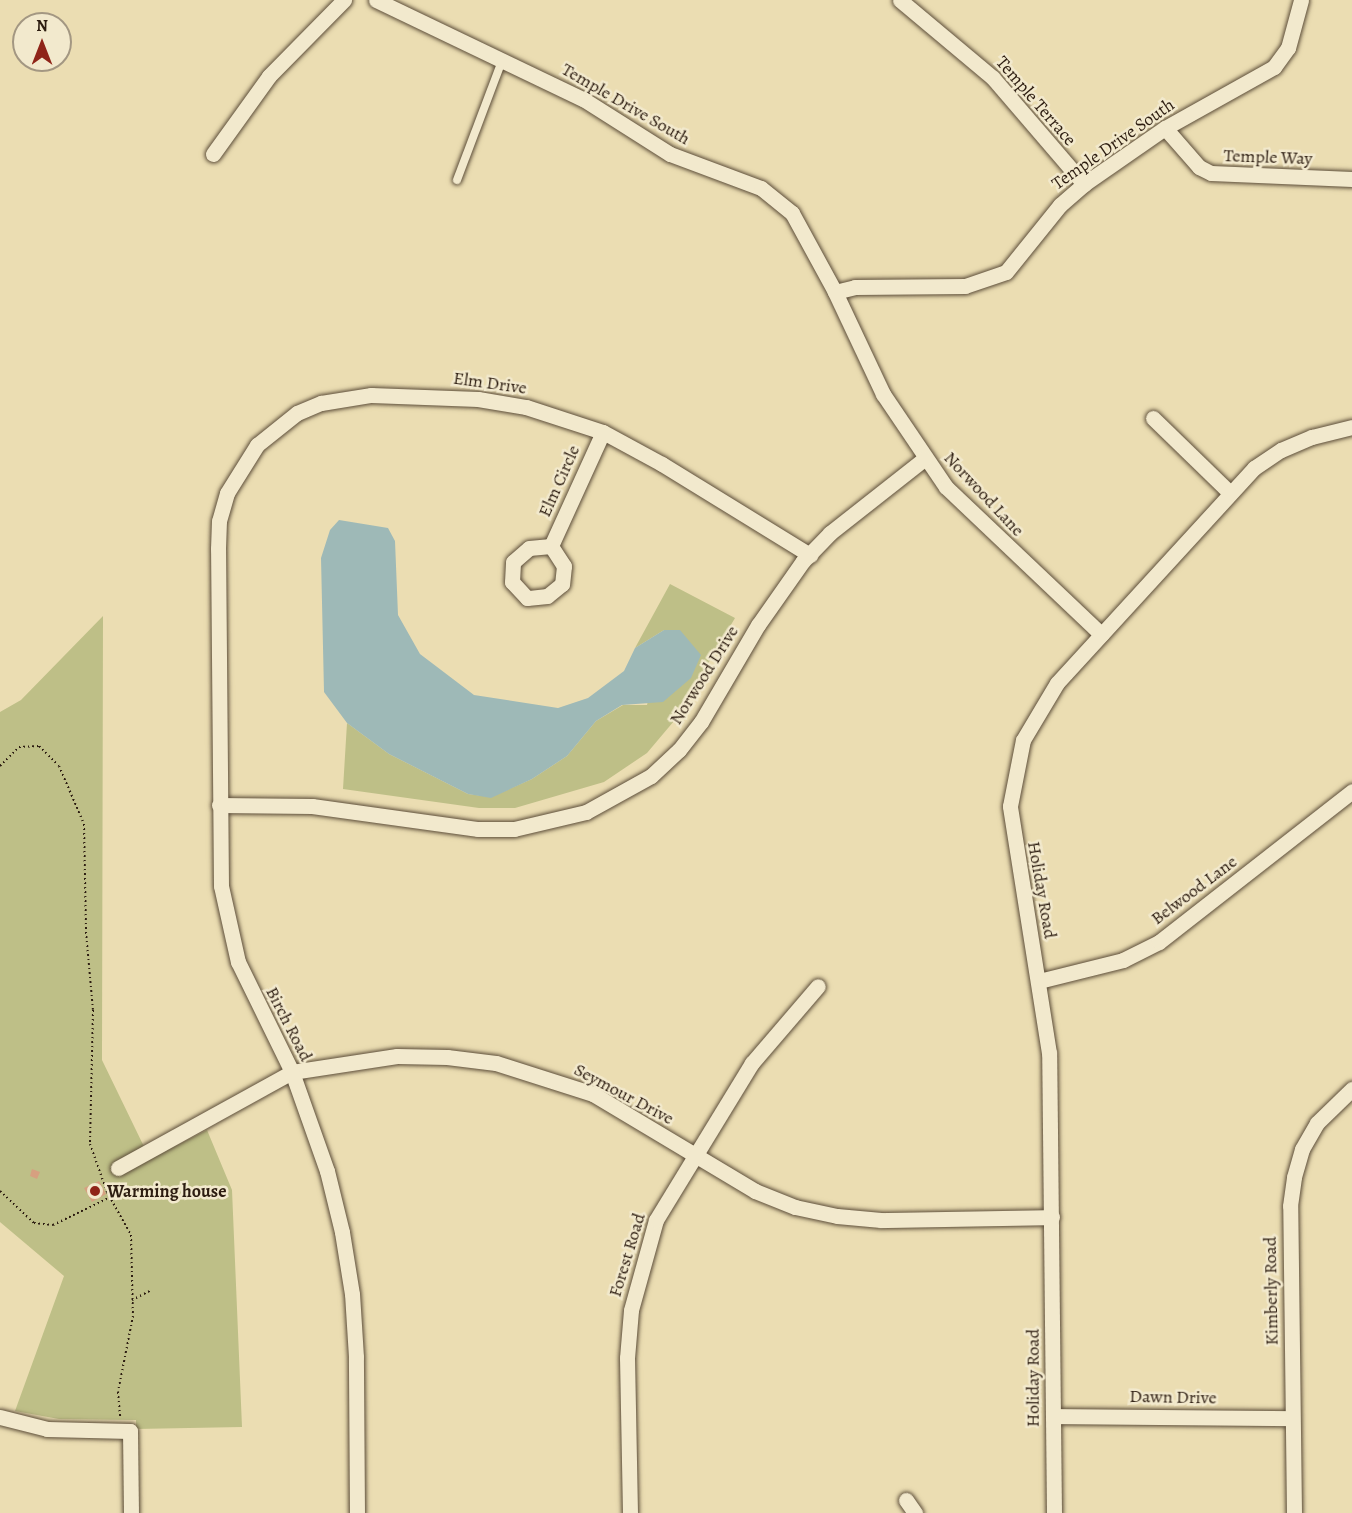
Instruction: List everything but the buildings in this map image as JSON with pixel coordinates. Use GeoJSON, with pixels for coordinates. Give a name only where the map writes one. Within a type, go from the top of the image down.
{"type":"FeatureCollection","features":[{"type":"Feature","properties":{"kind":"street"},"geometry":{"type":"LineString","coordinates":[[213,154],[269,76],[344,0]]}},
{"type":"Feature","properties":{"kind":"street","name":"Temple Drive South"},"geometry":{"type":"LineString","coordinates":[[376,0],[583,99],[670,154],[761,188],[778,199],[803,231],[835,292],[855,287],[965,286],[994,279],[1017,262],[1060,205],[1084,184],[1165,128],[1274,67],[1288,48],[1301,0]]}},
{"type":"Feature","properties":{"kind":"street","name":"Temple Terrace"},"geometry":{"type":"LineString","coordinates":[[900,0],[993,78],[1084,184]]}},
{"type":"Feature","properties":{"kind":"street","name":"Temple Way"},"geometry":{"type":"LineString","coordinates":[[1165,128],[1199,167],[1211,174],[1352,179]]}},
{"type":"Feature","properties":{"kind":"street","name":"Norwood Lane"},"geometry":{"type":"LineString","coordinates":[[835,292],[883,394],[924,459],[986,528],[1101,634]]}},
{"type":"Feature","properties":{"kind":"street","name":"Elm Drive"},"geometry":{"type":"LineString","coordinates":[[218,549],[219,521],[240,468],[276,427],[321,403],[370,395],[478,399],[526,407],[603,432],[662,464],[810,555]]}},
{"type":"Feature","properties":{"kind":"street"},"geometry":{"type":"LineString","coordinates":[[1153,418],[1229,492]]}},
{"type":"Feature","properties":{"kind":"street","name":"Holiday Road"},"geometry":{"type":"LineString","coordinates":[[1054,1513],[1049,1053],[1039,981],[1013,838],[1010,806],[1014,772],[1023,740],[1038,710],[1101,634],[1229,492],[1281,450],[1312,437],[1352,428]]}},
{"type":"Feature","properties":{"kind":"street","name":"Elm Circle"},"geometry":{"type":"LineString","coordinates":[[551,546],[603,432]]}},
{"type":"Feature","properties":{"kind":"street","name":"Norwood Drive"},"geometry":{"type":"LineString","coordinates":[[219,805],[312,806],[478,829],[514,829],[586,812],[651,776],[679,750],[701,722],[780,591],[810,555],[830,533],[924,459]]}},
{"type":"Feature","properties":{"kind":"street","name":"Birch Road"},"geometry":{"type":"LineString","coordinates":[[218,549],[221,886],[227,924],[253,998],[292,1072],[327,1171],[352,1294],[357,1513]]}},
{"type":"Feature","properties":{"kind":"street","name":"Belwood Lane"},"geometry":{"type":"LineString","coordinates":[[1039,981],[1123,960],[1159,942],[1352,791]]}},
{"type":"Feature","properties":{"kind":"street","name":"Forest Road"},"geometry":{"type":"LineString","coordinates":[[630,1513],[627,1358],[631,1310],[656,1220],[752,1064],[818,986]]}},
{"type":"Feature","properties":{"kind":"street","name":"Seymour Drive"},"geometry":{"type":"LineString","coordinates":[[118,1168],[292,1072],[397,1056],[496,1063],[593,1094],[755,1191],[795,1207],[837,1216],[881,1220],[1052,1217]]}},
{"type":"Feature","properties":{"kind":"street","name":"Kimberly Road"},"geometry":{"type":"LineString","coordinates":[[1294,1513],[1290,1206],[1294,1177],[1302,1149],[1317,1123],[1352,1089]]}},
{"type":"Feature","properties":{"kind":"street","name":"Dawn Drive"},"geometry":{"type":"LineString","coordinates":[[1053,1416],[1292,1418]]}},
{"type":"Feature","properties":{"kind":"street"},"geometry":{"type":"LineString","coordinates":[[0,1417],[48,1429],[126,1431],[131,1513]]}},
{"type":"Feature","properties":{"kind":"lane"},"geometry":{"type":"LineString","coordinates":[[457,180],[502,61]]}},
{"type":"Feature","properties":{"kind":"path"},"geometry":{"type":"LineString","coordinates":[[0,766],[19,747],[39,746],[46,751],[65,776],[84,824],[86,932],[93,1010],[90,1144],[110,1198],[131,1235],[131,1329],[118,1392],[126,1431]]}},
{"type":"Feature","properties":{"kind":"path"},"geometry":{"type":"LineString","coordinates":[[0,1191],[34,1223],[44,1226],[60,1223],[127,1189]]}},
{"type":"Feature","properties":{"kind":"path"},"geometry":{"type":"LineString","coordinates":[[132,1300],[150,1291]]}},
{"type":"Feature","properties":{"kind":"green space"},"geometry":{"type":"Polygon","coordinates":[[[670,584],[735,618],[674,721],[647,753],[604,782],[515,808],[479,808],[343,789],[347,723],[389,754],[468,794],[491,797],[532,779],[567,756],[596,721],[623,705],[647,705],[664,630],[635,648],[670,584]]]}},
{"type":"Feature","properties":{"kind":"green space"},"geometry":{"type":"Polygon","coordinates":[[[103,616],[102,1060],[150,1159],[207,1130],[232,1190],[242,1427],[136,1429],[136,1420],[59,1419],[15,1411],[64,1276],[0,1222],[0,712],[21,700],[103,616]]]}},
{"type":"Feature","properties":{"kind":"water"},"geometry":{"type":"Polygon","coordinates":[[[339,520],[388,528],[395,541],[398,615],[420,654],[474,695],[558,708],[588,698],[624,671],[635,648],[664,630],[680,630],[701,655],[691,678],[663,702],[622,705],[596,721],[567,756],[532,779],[491,798],[468,794],[389,754],[347,723],[324,692],[321,558],[330,530],[339,520]]]}},
{"type":"Feature","properties":{"kind":"place","name":"Warming house"},"geometry":{"type":"Point","coordinates":[95,1191]}}]}
